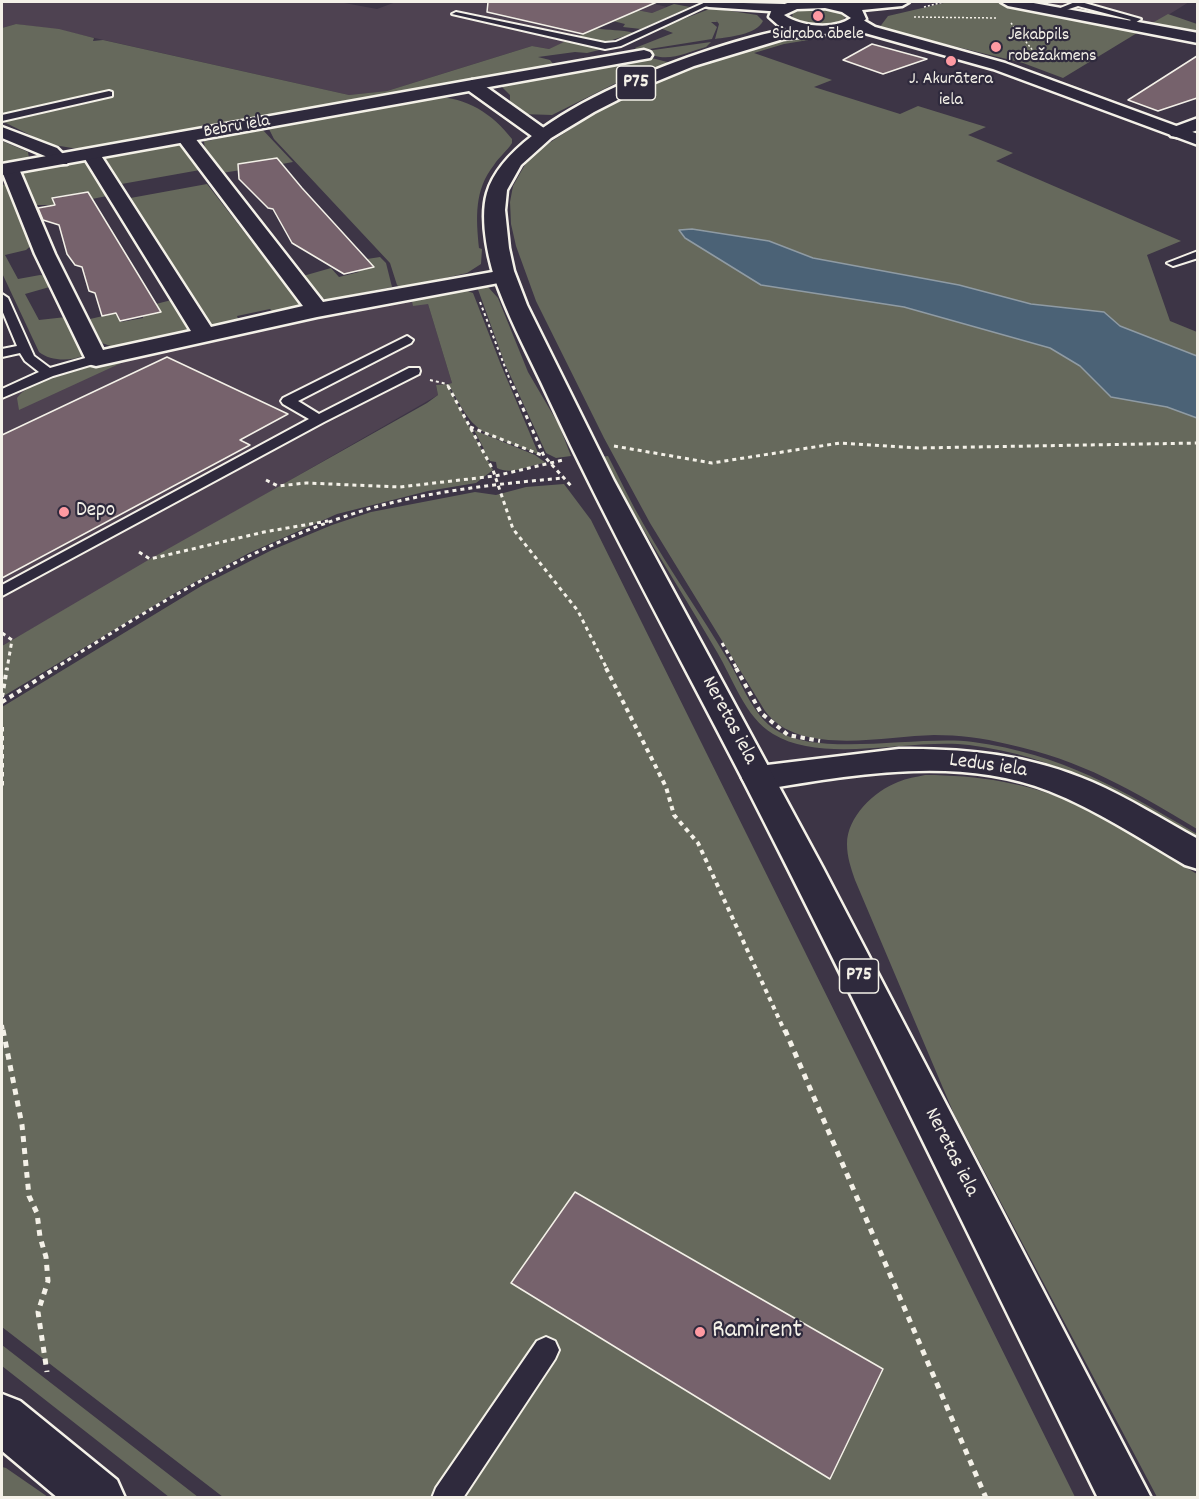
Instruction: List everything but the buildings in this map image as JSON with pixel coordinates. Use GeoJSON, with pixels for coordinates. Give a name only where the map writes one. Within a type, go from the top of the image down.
{"type":"FeatureCollection","features":[{"type":"Feature","properties":{"kind":"street"},"geometry":{"type":"LineString","coordinates":[[707,2],[779,14],[808,3],[864,6],[902,2]]}},
{"type":"Feature","properties":{"kind":"street"},"geometry":{"type":"LineString","coordinates":[[823,29],[845,27],[869,12],[908,2]]}},
{"type":"Feature","properties":{"kind":"street"},"geometry":{"type":"LineString","coordinates":[[1010,2],[1197,38]]}},
{"type":"Feature","properties":{"kind":"street"},"geometry":{"type":"LineString","coordinates":[[832,5],[855,12],[864,28],[1008,69],[1197,140]]}},
{"type":"Feature","properties":{"kind":"street"},"geometry":{"type":"LineString","coordinates":[[779,14],[792,25],[926,46]]}},
{"type":"Feature","properties":{"kind":"street"},"geometry":{"type":"LineString","coordinates":[[737,46],[771,30],[779,14]]}},
{"type":"Feature","properties":{"kind":"street","name":"P75"},"geometry":{"type":"LineString","coordinates":[[737,46],[791,31],[823,29]]}},
{"type":"Feature","properties":{"kind":"street","name":"Neretas iela"},"geometry":{"type":"LineString","coordinates":[[737,46],[633,85],[601,100],[542,135],[507,169],[497,190],[488,279],[603,460],[759,778],[1125,1497]]}},
{"type":"Feature","properties":{"kind":"street","name":"Bebru iela"},"geometry":{"type":"LineString","coordinates":[[6,170],[645,55]]}},
{"type":"Feature","properties":{"kind":"street"},"geometry":{"type":"LineString","coordinates":[[472,86],[542,135]]}},
{"type":"Feature","properties":{"kind":"street"},"geometry":{"type":"LineString","coordinates":[[1177,132],[1197,123]]}},
{"type":"Feature","properties":{"kind":"street"},"geometry":{"type":"LineString","coordinates":[[2,132],[49,151],[60,160]]}},
{"type":"Feature","properties":{"kind":"street"},"geometry":{"type":"LineString","coordinates":[[184,137],[318,310]]}},
{"type":"Feature","properties":{"kind":"street"},"geometry":{"type":"LineString","coordinates":[[91,154],[204,334]]}},
{"type":"Feature","properties":{"kind":"street"},"geometry":{"type":"LineString","coordinates":[[6,170],[96,359],[318,310],[488,279]]}},
{"type":"Feature","properties":{"kind":"street","name":"Ledus iela"},"geometry":{"type":"LineString","coordinates":[[759,778],[852,764],[920,759],[995,766],[1039,775],[1083,792],[1197,856]]}},
{"type":"Feature","properties":{"kind":"street"},"geometry":{"type":"LineString","coordinates":[[2,1419],[99,1497]]}},
{"type":"Feature","properties":{"kind":"lane"},"geometry":{"type":"LineString","coordinates":[[456,14],[605,46],[618,44],[707,2]]}},
{"type":"Feature","properties":{"kind":"lane"},"geometry":{"type":"LineString","coordinates":[[2,118],[109,94]]}},
{"type":"Feature","properties":{"kind":"lane"},"geometry":{"type":"LineString","coordinates":[[1173,263],[1197,254]]}},
{"type":"Feature","properties":{"kind":"lane"},"geometry":{"type":"LineString","coordinates":[[2,298],[33,362],[48,373]]}},
{"type":"Feature","properties":{"kind":"lane"},"geometry":{"type":"LineString","coordinates":[[319,419],[288,401],[407,340]]}},
{"type":"Feature","properties":{"kind":"lane"},"geometry":{"type":"LineString","coordinates":[[2,354],[25,348]]}},
{"type":"Feature","properties":{"kind":"lane"},"geometry":{"type":"LineString","coordinates":[[2,394],[48,373],[96,359]]}},
{"type":"Feature","properties":{"kind":"lane"},"geometry":{"type":"LineString","coordinates":[[2,591],[319,419],[420,375]]}},
{"type":"Feature","properties":{"kind":"lane"},"geometry":{"type":"LineString","coordinates":[[446,1497],[546,1350]]}},
{"type":"Feature","properties":{"kind":"path"},"geometry":{"type":"LineString","coordinates":[[1010,2],[1012,9],[1007,18],[1040,60]]}},
{"type":"Feature","properties":{"kind":"path"},"geometry":{"type":"LineString","coordinates":[[266,480],[278,486],[306,483],[400,487],[495,476],[550,462],[544,456],[502,363],[488,279]]}},
{"type":"Feature","properties":{"kind":"path"},"geometry":{"type":"LineString","coordinates":[[420,375],[447,384],[495,476],[513,529],[579,611],[666,787],[674,815],[698,843],[801,1066],[986,1497]]}},
{"type":"Feature","properties":{"kind":"path"},"geometry":{"type":"LineString","coordinates":[[469,426],[544,456]]}},
{"type":"Feature","properties":{"kind":"path"},"geometry":{"type":"LineString","coordinates":[[139,552],[150,559],[264,532],[337,519],[390,504],[459,490],[497,486],[603,460],[636,448],[712,463],[840,443],[918,448],[1197,443]]}},
{"type":"Feature","properties":{"kind":"path"},"geometry":{"type":"LineString","coordinates":[[2,702],[188,589],[233,565],[337,519]]}},
{"type":"Feature","properties":{"kind":"path"},"geometry":{"type":"LineString","coordinates":[[2,633],[12,640],[2,697]]}},
{"type":"Feature","properties":{"kind":"path"},"geometry":{"type":"LineString","coordinates":[[716,633],[761,713],[788,735],[821,741]]}},
{"type":"Feature","properties":{"kind":"path"},"geometry":{"type":"LineString","coordinates":[[2,727],[2,788]]}},
{"type":"Feature","properties":{"kind":"path"},"geometry":{"type":"LineString","coordinates":[[2,1025],[22,1125],[29,1196],[37,1213],[40,1237],[46,1257],[48,1281],[38,1312],[47,1372]]}},
{"type":"Feature","properties":{"kind":"shaded area"},"geometry":{"type":"Polygon","coordinates":[[[2,2],[339,2],[377,9],[396,2],[646,2],[667,7],[652,13],[637,10],[549,49],[532,46],[387,91],[349,95],[59,30],[16,24],[2,28],[2,2]]]}},
{"type":"Feature","properties":{"kind":"shaded area"},"geometry":{"type":"Polygon","coordinates":[[[948,2],[997,2],[1142,30],[1063,78],[1023,63],[879,28],[888,16],[948,2]]]}},
{"type":"Feature","properties":{"kind":"shaded area"},"geometry":{"type":"Polygon","coordinates":[[[1032,2],[1189,2],[1152,25],[1032,2]]]}},
{"type":"Feature","properties":{"kind":"shaded area"},"geometry":{"type":"Polygon","coordinates":[[[674,4],[690,7],[641,29],[623,27],[625,24],[613,21],[637,10],[652,13],[674,4]]]}},
{"type":"Feature","properties":{"kind":"shaded area"},"geometry":{"type":"Polygon","coordinates":[[[712,8],[757,15],[763,21],[760,26],[748,32],[715,39],[719,24],[716,20],[717,22],[711,22],[717,27],[712,39],[637,51],[635,48],[673,33],[660,28],[712,8]]]}},
{"type":"Feature","properties":{"kind":"shaded area"},"geometry":{"type":"Polygon","coordinates":[[[817,8],[843,14],[845,18],[826,25],[819,25],[804,23],[792,17],[793,12],[817,8]]]}},
{"type":"Feature","properties":{"kind":"shaded area"},"geometry":{"type":"Polygon","coordinates":[[[1168,14],[1197,24],[1197,32],[1151,25],[1151,22],[1168,14]]]}},
{"type":"Feature","properties":{"kind":"shaded area"},"geometry":{"type":"Polygon","coordinates":[[[16,24],[59,29],[94,38],[93,41],[103,40],[349,95],[387,91],[532,46],[549,49],[566,41],[603,49],[587,53],[575,52],[538,57],[550,60],[554,65],[84,150],[48,144],[2,121],[2,28],[16,24]]]}},
{"type":"Feature","properties":{"kind":"shaded area"},"geometry":{"type":"Polygon","coordinates":[[[596,28],[634,33],[606,42],[576,37],[596,28]]]}},
{"type":"Feature","properties":{"kind":"shaded area"},"geometry":{"type":"Polygon","coordinates":[[[884,32],[1004,61],[1120,103],[1109,102],[1011,66],[884,32]]]}},
{"type":"Feature","properties":{"kind":"shaded area"},"geometry":{"type":"Polygon","coordinates":[[[786,35],[839,35],[784,44],[754,53],[832,80],[814,87],[900,114],[918,106],[986,127],[968,135],[1013,153],[996,161],[1181,241],[1147,255],[1170,321],[1197,332],[1197,829],[1106,778],[1034,751],[971,737],[934,735],[843,741],[820,739],[799,734],[780,725],[765,711],[650,523],[604,438],[536,301],[516,246],[511,224],[510,202],[513,186],[527,161],[540,149],[612,102],[712,60],[786,35]]]}},
{"type":"Feature","properties":{"kind":"shaded area"},"geometry":{"type":"Polygon","coordinates":[[[711,42],[706,47],[668,57],[660,57],[646,51],[711,42]]]}},
{"type":"Feature","properties":{"kind":"shaded area"},"geometry":{"type":"Polygon","coordinates":[[[648,57],[671,63],[628,77],[552,115],[522,114],[510,101],[510,95],[500,85],[648,57]]]}},
{"type":"Feature","properties":{"kind":"shaded area"},"geometry":{"type":"Polygon","coordinates":[[[432,97],[456,99],[477,108],[496,121],[512,139],[512,143],[487,175],[480,194],[477,226],[479,248],[482,249],[481,264],[467,273],[401,288],[397,285],[390,263],[274,139],[269,129],[270,126],[432,97]]]}},
{"type":"Feature","properties":{"kind":"shaded area"},"geometry":{"type":"Polygon","coordinates":[[[261,128],[293,162],[282,164],[277,158],[244,163],[241,170],[222,173],[205,153],[204,140],[208,141],[261,128]]]}},
{"type":"Feature","properties":{"kind":"shaded area"},"geometry":{"type":"Polygon","coordinates":[[[2,141],[28,152],[29,158],[2,165],[2,141]]]}},
{"type":"Feature","properties":{"kind":"shaded area"},"geometry":{"type":"Polygon","coordinates":[[[181,143],[200,170],[116,185],[99,158],[181,143]]]}},
{"type":"Feature","properties":{"kind":"shaded area"},"geometry":{"type":"Polygon","coordinates":[[[89,160],[112,195],[92,199],[88,192],[52,197],[55,205],[34,205],[20,174],[89,160]]]}},
{"type":"Feature","properties":{"kind":"shaded area"},"geometry":{"type":"Polygon","coordinates":[[[7,184],[33,244],[26,250],[5,255],[18,279],[48,276],[53,286],[25,294],[39,320],[66,317],[84,355],[61,360],[39,352],[2,273],[2,185],[7,184]]]}},
{"type":"Feature","properties":{"kind":"shaded area"},"geometry":{"type":"Polygon","coordinates":[[[207,184],[299,303],[299,307],[274,313],[270,309],[237,316],[239,321],[216,326],[210,323],[125,199],[207,184]]]}},
{"type":"Feature","properties":{"kind":"shaded area"},"geometry":{"type":"Polygon","coordinates":[[[380,257],[386,263],[392,287],[327,300],[320,297],[303,276],[331,268],[339,277],[374,267],[367,259],[380,257]]]}},
{"type":"Feature","properties":{"kind":"shaded area"},"geometry":{"type":"Polygon","coordinates":[[[476,284],[488,287],[498,298],[528,372],[559,425],[571,456],[556,458],[546,453],[505,364],[476,284]]]}},
{"type":"Feature","properties":{"kind":"shaded area"},"geometry":{"type":"Polygon","coordinates":[[[462,289],[473,293],[539,455],[481,430],[467,416],[448,384],[452,383],[428,304],[413,306],[412,301],[415,298],[462,289]]]}},
{"type":"Feature","properties":{"kind":"shaded area"},"geometry":{"type":"Polygon","coordinates":[[[179,298],[195,330],[113,347],[102,343],[90,319],[116,313],[121,322],[143,318],[143,316],[160,312],[156,304],[179,298]]]}},
{"type":"Feature","properties":{"kind":"shaded area"},"geometry":{"type":"Polygon","coordinates":[[[415,298],[428,304],[452,383],[436,385],[438,395],[2,646],[2,386],[8,384],[23,391],[69,371],[415,298]]]}},
{"type":"Feature","properties":{"kind":"shaded area"},"geometry":{"type":"Polygon","coordinates":[[[132,358],[19,410],[17,398],[38,383],[88,367],[132,358]]]}},
{"type":"Feature","properties":{"kind":"shaded area"},"geometry":{"type":"Polygon","coordinates":[[[447,384],[483,452],[484,449],[474,430],[535,455],[546,463],[509,471],[497,468],[496,462],[490,461],[484,453],[493,470],[476,483],[428,491],[337,514],[249,553],[180,590],[2,697],[2,646],[150,559],[427,403],[438,395],[436,385],[447,384]]]}},
{"type":"Feature","properties":{"kind":"shaded area"},"geometry":{"type":"Polygon","coordinates":[[[608,456],[644,525],[718,643],[748,698],[760,716],[776,730],[794,738],[817,743],[973,742],[1035,755],[1117,789],[1197,834],[1197,840],[1089,780],[1032,758],[1001,750],[946,744],[868,749],[817,748],[794,743],[773,734],[763,727],[740,697],[717,652],[602,457],[608,456]]]}},
{"type":"Feature","properties":{"kind":"shaded area"},"geometry":{"type":"Polygon","coordinates":[[[564,484],[591,520],[1075,1497],[223,1497],[2,1327],[2,707],[203,585],[272,550],[332,525],[371,512],[475,492],[496,495],[526,487],[564,484]]]}},
{"type":"Feature","properties":{"kind":"shaded area"},"geometry":{"type":"Polygon","coordinates":[[[925,775],[1003,782],[1060,797],[1108,821],[1197,874],[1197,1497],[1157,1497],[954,1114],[855,880],[848,858],[847,844],[848,834],[857,815],[871,798],[889,786],[925,775]]]}},
{"type":"Feature","properties":{"kind":"shaded area"},"geometry":{"type":"Polygon","coordinates":[[[2,1345],[198,1497],[169,1497],[2,1366],[2,1345]]]}},
{"type":"Feature","properties":{"kind":"shaded area"},"geometry":{"type":"Polygon","coordinates":[[[2,1467],[6,1468],[48,1497],[2,1497],[2,1467]]]}},
{"type":"Feature","properties":{"kind":"water"},"geometry":{"type":"Polygon","coordinates":[[[692,229],[769,241],[813,258],[959,285],[1031,304],[1104,312],[1120,326],[1197,356],[1197,418],[1167,407],[1111,397],[1080,366],[1050,348],[904,307],[761,285],[685,238],[679,230],[692,229]]]}},
{"type":"Feature","properties":{"kind":"place","name":"Sidraba ābele"},"geometry":{"type":"Point","coordinates":[818,16]}},
{"type":"Feature","properties":{"kind":"place","name":"Jēkabpils robežakmens"},"geometry":{"type":"Point","coordinates":[996,47]}},
{"type":"Feature","properties":{"kind":"place","name":"J. Akurātera iela"},"geometry":{"type":"Point","coordinates":[951,61]}},
{"type":"Feature","properties":{"kind":"place","name":"Depo"},"geometry":{"type":"Point","coordinates":[64,512]}},
{"type":"Feature","properties":{"kind":"place","name":"Ramirent"},"geometry":{"type":"Point","coordinates":[700,1332]}}]}
